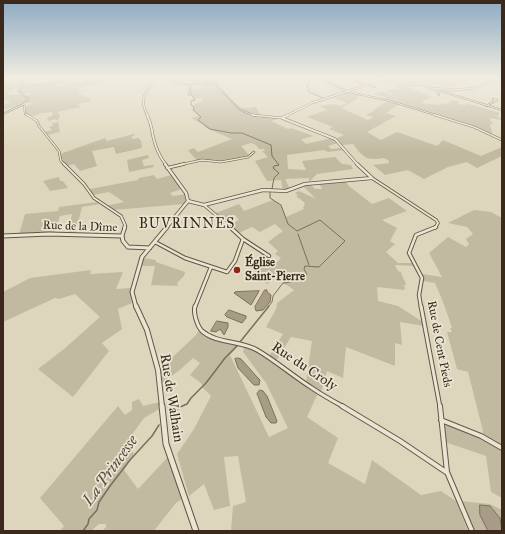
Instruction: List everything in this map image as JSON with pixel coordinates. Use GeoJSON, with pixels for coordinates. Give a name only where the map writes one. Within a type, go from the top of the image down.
{"type":"FeatureCollection","features":[{"type":"Feature","properties":{"kind":"street"},"geometry":{"type":"LineString","coordinates":[[143,102],[142,106],[152,124],[152,136],[162,160],[186,193],[188,201],[204,205],[243,239],[269,256]]}},
{"type":"Feature","properties":{"kind":"street"},"geometry":{"type":"LineString","coordinates":[[233,102],[245,114],[282,118],[315,102]]}},
{"type":"Feature","properties":{"kind":"street"},"geometry":{"type":"LineString","coordinates":[[393,102],[468,125],[502,140]]}},
{"type":"Feature","properties":{"kind":"street"},"geometry":{"type":"LineString","coordinates":[[473,102],[502,110]]}},
{"type":"Feature","properties":{"kind":"street"},"geometry":{"type":"LineString","coordinates":[[486,106],[493,102]]}},
{"type":"Feature","properties":{"kind":"street"},"geometry":{"type":"LineString","coordinates":[[3,114],[24,104],[24,114],[37,121],[39,126],[59,151],[62,162],[84,184],[96,201],[115,211],[121,216],[125,225],[122,236]]}},
{"type":"Feature","properties":{"kind":"street","name":"Rue de Cent Pieds"},"geometry":{"type":"LineString","coordinates":[[282,118],[335,139],[352,160],[372,178],[436,220],[438,224],[436,228],[416,235],[409,252],[410,257],[422,278],[419,295],[438,389],[447,472],[472,531]]}},
{"type":"Feature","properties":{"kind":"street"},"geometry":{"type":"LineString","coordinates":[[167,168],[203,160],[218,162],[238,160],[248,157],[254,152]]}},
{"type":"Feature","properties":{"kind":"street"},"geometry":{"type":"LineString","coordinates":[[204,205],[263,190],[286,191],[305,184],[372,178]]}},
{"type":"Feature","properties":{"kind":"street","name":"Rue de Walhain"},"geometry":{"type":"LineString","coordinates":[[188,201],[140,262],[132,288],[133,298],[147,330],[158,370],[161,387],[164,431],[168,453],[196,531]]}},
{"type":"Feature","properties":{"kind":"street","name":"Rue de la Dîme"},"geometry":{"type":"LineString","coordinates":[[3,236],[49,234],[122,236],[123,241],[128,247],[150,248]]}},
{"type":"Feature","properties":{"kind":"street"},"geometry":{"type":"LineString","coordinates":[[155,242],[185,258],[228,271],[235,261],[243,239]]}},
{"type":"Feature","properties":{"kind":"street","name":"Rue du Croly"},"geometry":{"type":"LineString","coordinates":[[211,267],[194,309],[198,325],[202,331],[215,338],[242,343],[256,349],[312,388],[400,441],[447,472]]}},
{"type":"Feature","properties":{"kind":"street"},"geometry":{"type":"LineString","coordinates":[[441,420],[481,436],[502,448]]}},
{"type":"Feature","properties":{"kind":"shaded area"},"geometry":{"type":"Polygon","coordinates":[[[11,102],[25,102],[24,104],[3,110],[3,105],[11,102]]]}},
{"type":"Feature","properties":{"kind":"shaded area"},"geometry":{"type":"Polygon","coordinates":[[[88,102],[78,104],[81,107],[57,112],[60,115],[58,121],[60,132],[47,135],[45,132],[52,130],[49,127],[53,126],[52,123],[58,122],[56,119],[48,121],[47,118],[53,115],[52,112],[41,113],[31,117],[25,114],[26,106],[35,103],[25,103],[88,102]]]}},
{"type":"Feature","properties":{"kind":"shaded area"},"geometry":{"type":"Polygon","coordinates":[[[199,102],[233,102],[240,109],[256,107],[261,116],[282,118],[271,121],[288,129],[291,128],[314,136],[301,139],[306,144],[332,138],[338,143],[328,146],[331,149],[342,148],[344,150],[328,152],[324,150],[287,155],[288,169],[306,170],[302,161],[335,157],[342,164],[351,165],[353,169],[317,174],[309,182],[309,178],[285,179],[290,189],[283,190],[281,180],[267,181],[255,161],[268,157],[262,151],[265,151],[264,149],[259,149],[256,145],[251,143],[241,146],[249,157],[221,162],[205,160],[197,161],[188,150],[194,148],[198,152],[232,139],[206,128],[191,118],[199,116],[193,110],[194,107],[192,106],[199,102]]]}},
{"type":"Feature","properties":{"kind":"shaded area"},"geometry":{"type":"Polygon","coordinates":[[[344,102],[352,102],[341,108],[368,120],[374,117],[366,115],[375,110],[374,109],[386,102],[422,102],[420,103],[441,105],[443,103],[449,104],[448,102],[459,102],[458,104],[466,105],[466,103],[500,113],[497,117],[502,118],[502,120],[489,118],[493,124],[490,124],[493,136],[476,128],[399,104],[386,113],[396,116],[367,132],[381,140],[397,132],[437,146],[443,140],[481,156],[502,147],[502,156],[477,168],[467,162],[448,167],[424,179],[408,170],[385,175],[373,165],[389,163],[389,161],[384,158],[369,159],[360,153],[353,144],[342,145],[335,139],[344,135],[329,129],[333,127],[307,117],[327,110],[320,106],[334,104],[340,106],[347,103],[344,102]]]}},
{"type":"Feature","properties":{"kind":"shaded area"},"geometry":{"type":"Polygon","coordinates":[[[135,135],[131,137],[133,139],[138,138],[141,140],[142,148],[116,154],[114,147],[92,151],[97,166],[80,171],[74,164],[67,166],[61,160],[60,154],[105,138],[107,141],[135,135]]]}},
{"type":"Feature","properties":{"kind":"shaded area"},"geometry":{"type":"Polygon","coordinates":[[[148,155],[149,158],[142,160],[144,166],[153,165],[154,167],[129,172],[127,160],[148,155]]]}},
{"type":"Feature","properties":{"kind":"shaded area"},"geometry":{"type":"Polygon","coordinates":[[[154,175],[157,179],[171,175],[182,189],[170,193],[173,196],[185,194],[186,200],[184,204],[114,210],[105,206],[124,202],[109,192],[93,195],[90,189],[138,180],[139,178],[154,175]]]}},
{"type":"Feature","properties":{"kind":"shaded area"},"geometry":{"type":"Polygon","coordinates":[[[59,177],[60,181],[63,181],[68,188],[50,191],[43,181],[59,177]]]}},
{"type":"Feature","properties":{"kind":"shaded area"},"geometry":{"type":"Polygon","coordinates":[[[345,181],[349,186],[372,204],[389,198],[407,211],[382,220],[397,228],[390,241],[395,244],[386,252],[398,263],[412,263],[415,266],[395,265],[398,271],[401,272],[405,282],[405,290],[377,287],[378,301],[398,306],[423,322],[424,326],[400,322],[402,345],[395,343],[395,366],[346,347],[343,378],[327,371],[321,392],[306,382],[312,341],[291,337],[276,361],[269,356],[283,334],[266,327],[276,309],[277,303],[294,290],[276,278],[267,284],[251,268],[262,254],[277,262],[281,258],[275,254],[278,251],[268,242],[283,231],[275,224],[260,232],[252,227],[237,234],[229,225],[239,220],[235,215],[223,220],[216,213],[239,204],[244,211],[273,200],[281,205],[286,217],[304,209],[305,203],[296,196],[298,195],[295,193],[299,191],[316,199],[302,185],[310,184],[315,189],[322,189],[319,183],[345,181]]]}},
{"type":"Feature","properties":{"kind":"shaded area"},"geometry":{"type":"Polygon","coordinates":[[[97,202],[100,204],[82,207],[75,234],[68,233],[72,214],[60,216],[54,233],[19,234],[25,214],[58,211],[59,207],[97,202]]]}},
{"type":"Feature","properties":{"kind":"shaded area"},"geometry":{"type":"Polygon","coordinates":[[[474,210],[491,212],[502,218],[502,448],[482,436],[483,431],[468,372],[457,369],[447,332],[452,332],[450,328],[452,328],[444,306],[435,283],[423,281],[422,274],[442,277],[429,253],[448,237],[466,247],[469,244],[466,239],[473,234],[467,227],[448,223],[474,210]]]}},
{"type":"Feature","properties":{"kind":"shaded area"},"geometry":{"type":"Polygon","coordinates":[[[144,258],[156,260],[156,262],[185,272],[184,276],[177,283],[178,286],[151,285],[155,266],[141,266],[144,258]]]}},
{"type":"Feature","properties":{"kind":"shaded area"},"geometry":{"type":"Polygon","coordinates":[[[91,270],[90,274],[123,272],[116,289],[131,288],[132,303],[118,309],[122,329],[102,343],[109,351],[73,397],[38,369],[64,349],[100,317],[75,294],[59,299],[55,298],[3,322],[3,292],[30,278],[91,270]]]}},
{"type":"Feature","properties":{"kind":"shaded area"},"geometry":{"type":"Polygon","coordinates":[[[265,290],[267,290],[267,292],[271,295],[270,302],[263,310],[256,311],[255,307],[265,290]]]}},
{"type":"Feature","properties":{"kind":"shaded area"},"geometry":{"type":"Polygon","coordinates":[[[259,291],[251,305],[234,293],[235,292],[259,291]]]}},
{"type":"Feature","properties":{"kind":"shaded area"},"geometry":{"type":"Polygon","coordinates":[[[229,310],[246,316],[246,318],[242,323],[227,317],[225,315],[229,310]]]}},
{"type":"Feature","properties":{"kind":"shaded area"},"geometry":{"type":"Polygon","coordinates":[[[217,321],[228,323],[228,327],[224,335],[220,329],[216,332],[211,331],[217,321]]]}},
{"type":"Feature","properties":{"kind":"shaded area"},"geometry":{"type":"Polygon","coordinates":[[[199,330],[203,334],[213,338],[240,344],[230,355],[269,437],[288,428],[266,383],[243,352],[245,345],[255,349],[318,393],[307,417],[338,438],[328,463],[365,484],[372,460],[421,495],[441,491],[456,501],[468,531],[231,531],[233,506],[246,502],[238,456],[224,457],[230,506],[214,510],[204,484],[189,496],[177,454],[194,429],[211,396],[203,388],[202,384],[190,375],[200,363],[193,358],[162,383],[160,369],[196,335],[199,330]]]}},
{"type":"Feature","properties":{"kind":"shaded area"},"geometry":{"type":"Polygon","coordinates":[[[235,359],[241,359],[260,380],[259,385],[254,385],[238,368],[235,359]]]}},
{"type":"Feature","properties":{"kind":"shaded area"},"geometry":{"type":"Polygon","coordinates":[[[260,390],[267,396],[277,421],[276,423],[271,423],[266,417],[257,394],[260,390]]]}},
{"type":"Feature","properties":{"kind":"shaded area"},"geometry":{"type":"Polygon","coordinates":[[[139,399],[143,406],[160,402],[161,408],[144,418],[92,490],[131,450],[134,454],[124,470],[138,489],[168,457],[183,498],[175,504],[154,531],[102,531],[106,527],[106,524],[99,524],[91,531],[60,531],[64,526],[40,498],[118,406],[125,415],[132,410],[132,402],[139,399]]]}},
{"type":"Feature","properties":{"kind":"shaded area"},"geometry":{"type":"Polygon","coordinates":[[[444,422],[479,435],[502,449],[502,498],[491,492],[486,456],[445,442],[444,422]]]}},
{"type":"Feature","properties":{"kind":"shaded area"},"geometry":{"type":"Polygon","coordinates":[[[460,501],[490,504],[502,510],[502,524],[500,518],[490,506],[480,505],[480,515],[488,531],[473,531],[460,501]]]}},
{"type":"Feature","properties":{"kind":"shaded area"},"geometry":{"type":"Polygon","coordinates":[[[480,505],[490,506],[500,518],[502,531],[488,531],[480,515],[480,505]]]}},
{"type":"Feature","properties":{"kind":"waterway","name":"La Princesse"},"geometry":{"type":"LineString","coordinates":[[191,102],[191,105],[194,107],[193,110],[201,117],[198,120],[210,129],[231,133],[242,133],[271,145],[272,156],[279,165],[274,166],[273,168],[279,173],[274,178],[272,189]]}},
{"type":"Feature","properties":{"kind":"waterway","name":"La Princesse"},"geometry":{"type":"LineString","coordinates":[[268,307],[272,302],[273,296],[283,283],[290,282],[307,275],[304,269],[305,266],[319,267],[345,241],[320,220],[297,231],[288,224],[281,205],[270,198],[270,192]]}},
{"type":"Feature","properties":{"kind":"waterway"},"geometry":{"type":"LineString","coordinates":[[298,234],[309,265]]}},
{"type":"Feature","properties":{"kind":"waterway","name":"La Princesse"},"geometry":{"type":"LineString","coordinates":[[240,342],[269,306]]}},
{"type":"Feature","properties":{"kind":"waterway","name":"La Princesse"},"geometry":{"type":"LineString","coordinates":[[173,414],[180,407],[187,404],[206,383],[225,358],[238,345]]}},
{"type":"Feature","properties":{"kind":"waterway","name":"La Princesse"},"geometry":{"type":"LineString","coordinates":[[83,531],[88,524],[89,519],[97,510],[99,502],[110,486],[130,460],[152,436],[159,425]]}},
{"type":"Feature","properties":{"kind":"place","name":"Église Saint-Pierre"},"geometry":{"type":"Point","coordinates":[237,270]}},
{"type":"Feature","properties":{"kind":"district","name":"BUVRINNES"},"geometry":{"type":"Point","coordinates":[187,225]}}]}
